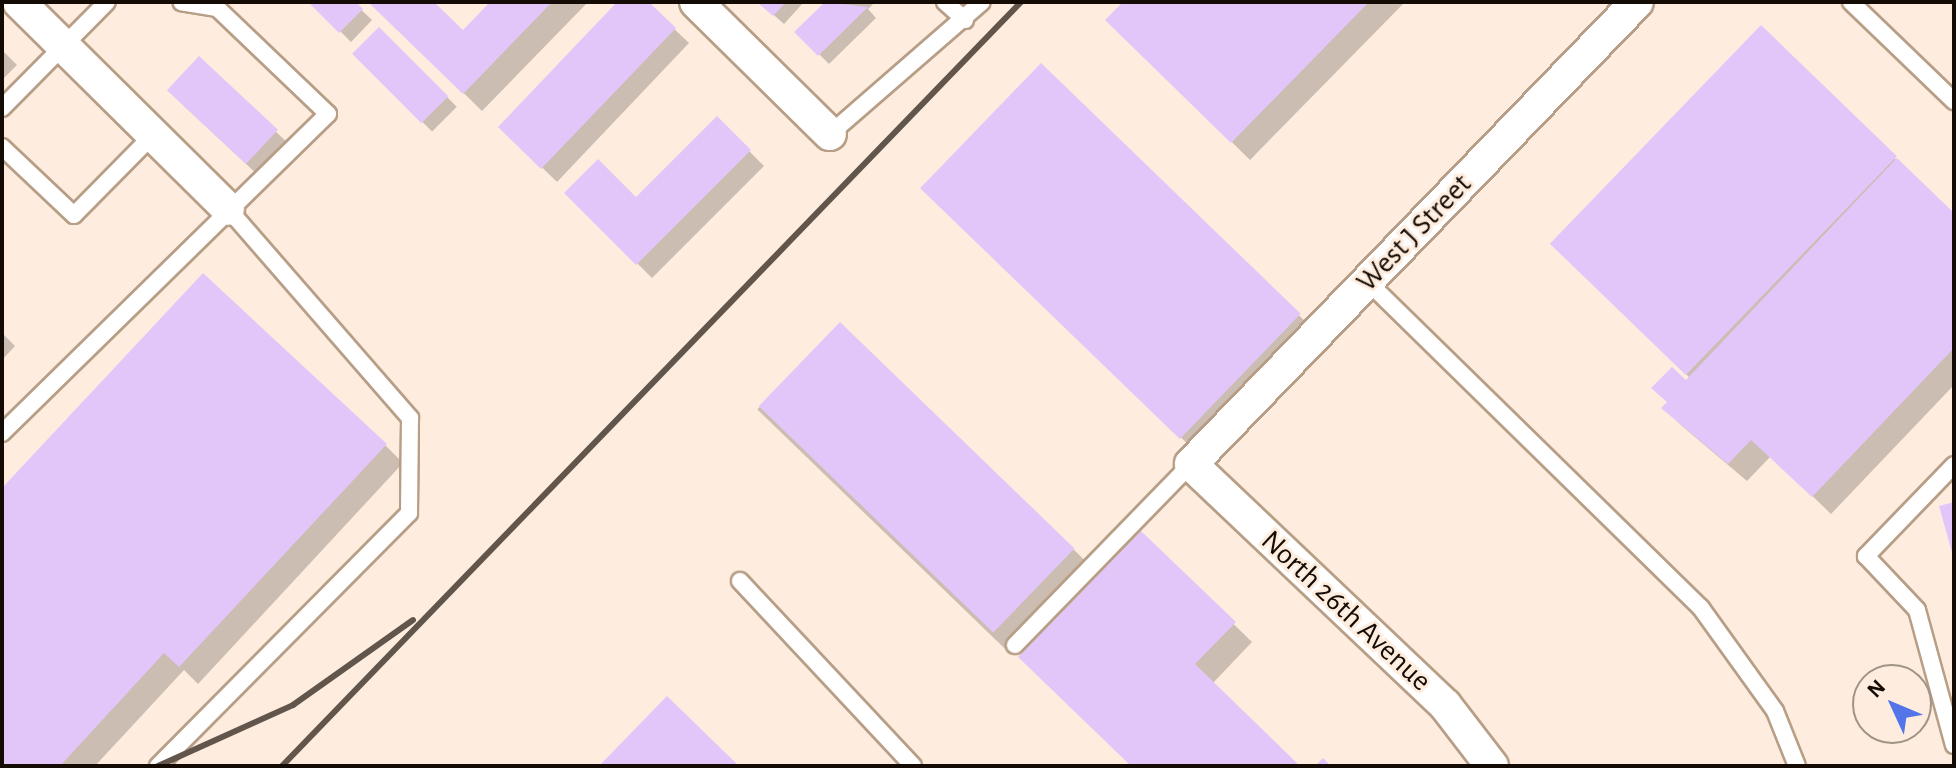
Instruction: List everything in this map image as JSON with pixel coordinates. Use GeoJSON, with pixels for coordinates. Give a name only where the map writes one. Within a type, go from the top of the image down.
{"type":"FeatureCollection","features":[{"type":"Feature","properties":{"kind":"street"},"geometry":{"type":"LineString","coordinates":[[19,2],[228,209]]}},
{"type":"Feature","properties":{"kind":"street"},"geometry":{"type":"LineString","coordinates":[[696,2],[830,134]]}},
{"type":"Feature","properties":{"kind":"street","name":"West J Street"},"geometry":{"type":"LineString","coordinates":[[1191,464],[1637,2]]}},
{"type":"Feature","properties":{"kind":"street","name":"North 26th Avenue"},"geometry":{"type":"LineString","coordinates":[[1191,464],[1445,705],[1492,766]]}},
{"type":"Feature","properties":{"kind":"lane"},"geometry":{"type":"LineString","coordinates":[[2,108],[107,2]]}},
{"type":"Feature","properties":{"kind":"lane"},"geometry":{"type":"LineString","coordinates":[[2,433],[328,114],[217,8],[181,2]]}},
{"type":"Feature","properties":{"kind":"lane"},"geometry":{"type":"LineString","coordinates":[[945,2],[965,20]]}},
{"type":"Feature","properties":{"kind":"lane"},"geometry":{"type":"LineString","coordinates":[[830,134],[965,20],[982,2]]}},
{"type":"Feature","properties":{"kind":"lane"},"geometry":{"type":"LineString","coordinates":[[1851,2],[1954,101]]}},
{"type":"Feature","properties":{"kind":"lane"},"geometry":{"type":"LineString","coordinates":[[2,147],[74,215],[154,134]]}},
{"type":"Feature","properties":{"kind":"lane"},"geometry":{"type":"LineString","coordinates":[[158,766],[409,513],[410,418],[228,209]]}},
{"type":"Feature","properties":{"kind":"lane"},"geometry":{"type":"LineString","coordinates":[[1367,281],[1701,608],[1775,711],[1797,766]]}},
{"type":"Feature","properties":{"kind":"lane"},"geometry":{"type":"LineString","coordinates":[[1015,645],[1191,464]]}},
{"type":"Feature","properties":{"kind":"lane"},"geometry":{"type":"LineString","coordinates":[[1954,465],[1866,556],[1917,610],[1954,745]]}},
{"type":"Feature","properties":{"kind":"lane"},"geometry":{"type":"LineString","coordinates":[[740,581],[913,766]]}},
{"type":"Feature","properties":{"kind":"building"},"geometry":{"type":"Polygon","coordinates":[[[308,2],[356,2],[363,9],[339,33],[308,2]]]}},
{"type":"Feature","properties":{"kind":"building"},"geometry":{"type":"Polygon","coordinates":[[[368,2],[434,2],[463,30],[490,2],[552,2],[463,94],[368,2]]]}},
{"type":"Feature","properties":{"kind":"building"},"geometry":{"type":"Polygon","coordinates":[[[617,2],[649,2],[676,28],[541,169],[498,127],[617,2]]]}},
{"type":"Feature","properties":{"kind":"building"},"geometry":{"type":"Polygon","coordinates":[[[757,2],[786,2],[773,16],[757,2]]]}},
{"type":"Feature","properties":{"kind":"building"},"geometry":{"type":"Polygon","coordinates":[[[825,2],[868,7],[818,56],[794,32],[825,2]]]}},
{"type":"Feature","properties":{"kind":"building"},"geometry":{"type":"Polygon","coordinates":[[[1123,2],[1369,2],[1231,143],[1105,20],[1123,2]]]}},
{"type":"Feature","properties":{"kind":"building"},"geometry":{"type":"Polygon","coordinates":[[[1761,25],[1897,156],[1686,375],[1550,244],[1761,25]]]}},
{"type":"Feature","properties":{"kind":"building"},"geometry":{"type":"Polygon","coordinates":[[[379,27],[448,96],[421,123],[352,54],[379,27]]]}},
{"type":"Feature","properties":{"kind":"building"},"geometry":{"type":"Polygon","coordinates":[[[199,56],[278,130],[246,164],[167,90],[199,56]]]}},
{"type":"Feature","properties":{"kind":"building"},"geometry":{"type":"Polygon","coordinates":[[[1041,63],[1301,314],[1180,439],[920,188],[1041,63]]]}},
{"type":"Feature","properties":{"kind":"building"},"geometry":{"type":"Polygon","coordinates":[[[717,116],[751,150],[636,265],[564,193],[598,159],[636,197],[717,116]]]}},
{"type":"Feature","properties":{"kind":"building"},"geometry":{"type":"Polygon","coordinates":[[[1897,158],[1954,213],[1954,348],[1812,497],[1751,440],[1728,464],[1661,408],[1667,402],[1651,388],[1672,367],[1686,380],[1897,158]]]}},
{"type":"Feature","properties":{"kind":"building"},"geometry":{"type":"Polygon","coordinates":[[[203,273],[387,444],[179,667],[164,653],[60,766],[2,766],[2,488],[203,273]]]}},
{"type":"Feature","properties":{"kind":"building"},"geometry":{"type":"Polygon","coordinates":[[[840,322],[1075,548],[993,633],[759,406],[840,322]]]}},
{"type":"Feature","properties":{"kind":"building"},"geometry":{"type":"Polygon","coordinates":[[[1954,502],[1954,556],[1953,556],[1939,506],[1954,502]]]}},
{"type":"Feature","properties":{"kind":"building"},"geometry":{"type":"Polygon","coordinates":[[[1141,531],[1236,622],[1195,664],[1300,766],[1131,766],[1018,657],[1141,531]]]}},
{"type":"Feature","properties":{"kind":"building"},"geometry":{"type":"Polygon","coordinates":[[[667,696],[739,766],[599,766],[667,696]]]}},
{"type":"Feature","properties":{"kind":"building"},"geometry":{"type":"Polygon","coordinates":[[[1323,758],[1331,766],[1315,766],[1323,758]]]}},
{"type":"Feature","properties":{"kind":"railway"},"geometry":{"type":"LineString","coordinates":[[282,766],[1021,2]]}},
{"type":"Feature","properties":{"kind":"railway"},"geometry":{"type":"LineString","coordinates":[[158,766],[293,705],[413,620]]}}]}
